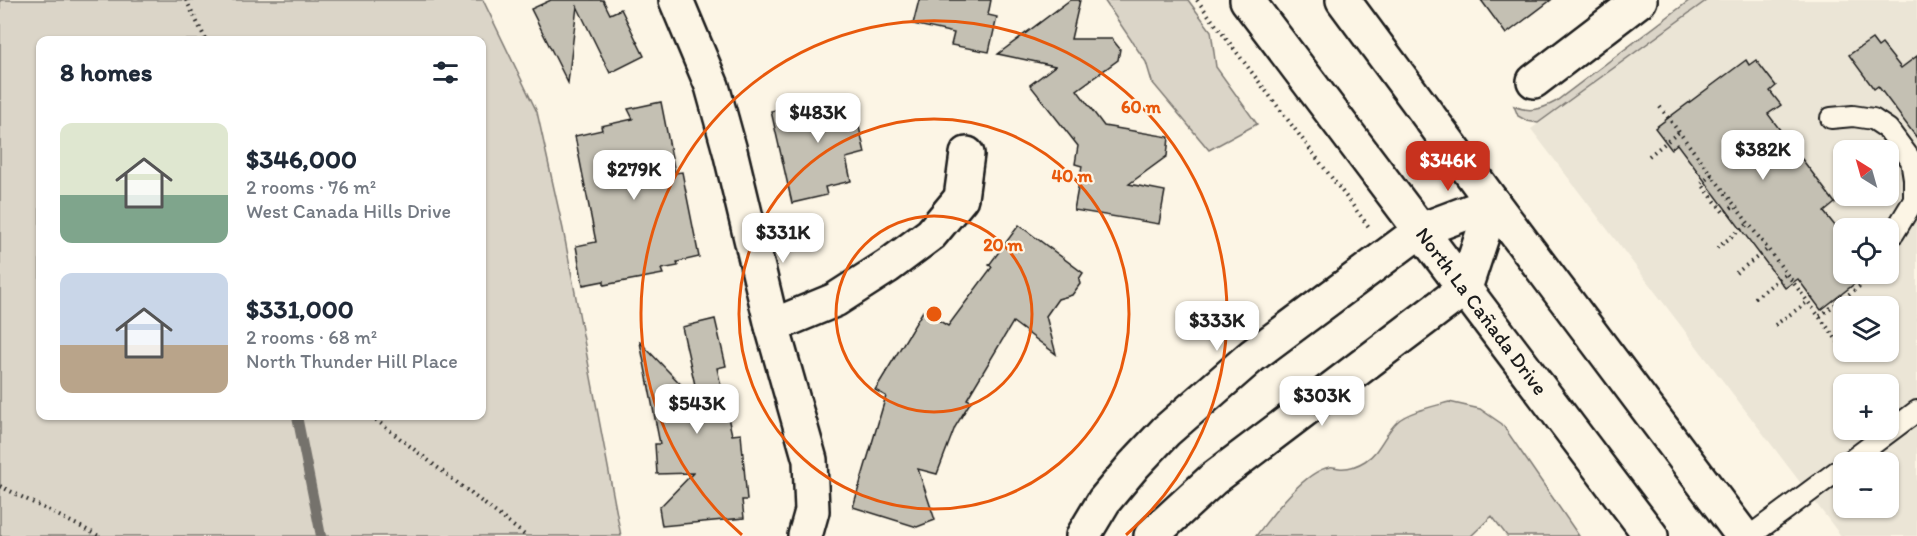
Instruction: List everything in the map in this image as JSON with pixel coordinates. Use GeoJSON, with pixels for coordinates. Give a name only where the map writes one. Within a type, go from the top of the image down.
{"type":"FeatureCollection","features":[{"type":"Feature","properties":{"kind":"street"},"geometry":{"type":"LineString","coordinates":[[676,0],[712,86],[772,326],[810,460],[812,511],[805,536]]}},
{"type":"Feature","properties":{"kind":"street","name":"North La Cañada Drive"},"geometry":{"type":"LineString","coordinates":[[1247,0],[1651,536]]}},
{"type":"Feature","properties":{"kind":"street"},"geometry":{"type":"LineString","coordinates":[[1343,0],[1492,203],[1743,536]]}},
{"type":"Feature","properties":{"kind":"street"},"geometry":{"type":"LineString","coordinates":[[1534,81],[1640,0]]}},
{"type":"Feature","properties":{"kind":"street"},"geometry":{"type":"LineString","coordinates":[[772,326],[835,300],[932,234],[961,198],[967,154]]}},
{"type":"Feature","properties":{"kind":"street"},"geometry":{"type":"LineString","coordinates":[[1083,536],[1104,501],[1134,465],[1166,431],[1252,356],[1421,230],[1492,203]]}},
{"type":"Feature","properties":{"kind":"street"},"geometry":{"type":"LineString","coordinates":[[1152,536],[1212,479],[1465,288],[1492,203]]}},
{"type":"Feature","properties":{"kind":"lane"},"geometry":{"type":"LineString","coordinates":[[1831,118],[1852,116],[1873,119],[1888,129],[1911,160],[1914,200],[1899,225]]}},
{"type":"Feature","properties":{"kind":"lane"},"geometry":{"type":"LineString","coordinates":[[1862,452],[1917,411]]}},
{"type":"Feature","properties":{"kind":"lane"},"geometry":{"type":"LineString","coordinates":[[1750,536],[1833,474]]}},
{"type":"Feature","properties":{"kind":"path"},"geometry":{"type":"LineString","coordinates":[[186,0],[204,36]]}},
{"type":"Feature","properties":{"kind":"path"},"geometry":{"type":"LineString","coordinates":[[1197,0],[1369,227]]}},
{"type":"Feature","properties":{"kind":"path"},"geometry":{"type":"LineString","coordinates":[[1660,107],[1833,334]]}},
{"type":"Feature","properties":{"kind":"path"},"geometry":{"type":"LineString","coordinates":[[1648,156],[1679,132]]}},
{"type":"Feature","properties":{"kind":"path"},"geometry":{"type":"LineString","coordinates":[[1712,174],[1701,183],[1712,198],[1724,213],[1735,205]]}},
{"type":"Feature","properties":{"kind":"path"},"geometry":{"type":"LineString","coordinates":[[1717,248],[1749,223]]}},
{"type":"Feature","properties":{"kind":"path"},"geometry":{"type":"LineString","coordinates":[[1736,273],[1768,249]]}},
{"type":"Feature","properties":{"kind":"path"},"geometry":{"type":"LineString","coordinates":[[1755,298],[1787,273]]}},
{"type":"Feature","properties":{"kind":"path"},"geometry":{"type":"LineString","coordinates":[[1847,296],[1862,284]]}},
{"type":"Feature","properties":{"kind":"path"},"geometry":{"type":"LineString","coordinates":[[1775,325],[1809,301]]}},
{"type":"Feature","properties":{"kind":"path"},"geometry":{"type":"LineString","coordinates":[[1820,316],[1833,306]]}},
{"type":"Feature","properties":{"kind":"path"},"geometry":{"type":"LineString","coordinates":[[376,420],[525,536]]}},
{"type":"Feature","properties":{"kind":"path"},"geometry":{"type":"LineString","coordinates":[[0,486],[99,536]]}},
{"type":"Feature","properties":{"kind":"shaded area"},"geometry":{"type":"Polygon","coordinates":[[[0,0],[483,0],[537,112],[563,229],[621,536],[0,536],[0,0]]]}},
{"type":"Feature","properties":{"kind":"shaded area"},"geometry":{"type":"Polygon","coordinates":[[[1104,0],[1188,0],[1211,31],[1216,67],[1257,124],[1209,150],[1152,82],[1146,62],[1104,0]]]}},
{"type":"Feature","properties":{"kind":"shaded area"},"geometry":{"type":"Polygon","coordinates":[[[1690,0],[1707,0],[1538,123],[1518,116],[1514,106],[1535,109],[1555,102],[1690,0]]]}},
{"type":"Feature","properties":{"kind":"shaded area"},"geometry":{"type":"Polygon","coordinates":[[[1707,0],[1917,0],[1917,536],[1841,536],[1531,129],[1707,0]]]}},
{"type":"Feature","properties":{"kind":"shaded area"},"geometry":{"type":"Polygon","coordinates":[[[1449,402],[1480,409],[1502,424],[1579,536],[1507,536],[1492,516],[1471,536],[1256,536],[1299,485],[1320,470],[1331,467],[1352,467],[1362,463],[1375,453],[1393,426],[1402,418],[1449,402]]]}},
{"type":"Feature","properties":{"kind":"building"},"geometry":{"type":"Polygon","coordinates":[[[551,0],[603,0],[610,14],[621,9],[644,56],[610,73],[577,6],[568,83],[531,9],[551,0]]]}},
{"type":"Feature","properties":{"kind":"building"},"geometry":{"type":"Polygon","coordinates":[[[919,0],[991,0],[988,15],[997,17],[989,52],[951,45],[954,33],[913,24],[919,0]]]}},
{"type":"Feature","properties":{"kind":"building"},"geometry":{"type":"Polygon","coordinates":[[[1070,0],[1080,0],[1071,39],[1112,39],[1120,49],[1118,60],[1077,90],[1104,126],[1169,137],[1167,156],[1129,184],[1165,191],[1159,224],[1074,210],[1082,166],[1075,164],[1078,146],[1030,85],[1055,66],[998,54],[1070,0]]]}},
{"type":"Feature","properties":{"kind":"building"},"geometry":{"type":"Polygon","coordinates":[[[1481,0],[1551,0],[1506,34],[1481,0]]]}},
{"type":"Feature","properties":{"kind":"building"},"geometry":{"type":"Polygon","coordinates":[[[1872,39],[1878,47],[1882,44],[1901,68],[1917,56],[1917,138],[1878,86],[1874,89],[1849,55],[1872,39]]]}},
{"type":"Feature","properties":{"kind":"building"},"geometry":{"type":"Polygon","coordinates":[[[1746,60],[1749,65],[1756,60],[1776,86],[1770,91],[1781,105],[1768,114],[1833,200],[1833,205],[1824,212],[1833,223],[1833,284],[1854,284],[1839,296],[1833,296],[1833,301],[1821,310],[1798,279],[1785,288],[1677,144],[1671,149],[1655,128],[1746,60]]]}},
{"type":"Feature","properties":{"kind":"building"},"geometry":{"type":"Polygon","coordinates":[[[851,92],[865,153],[846,158],[851,181],[825,187],[827,195],[792,203],[771,111],[851,92]]]}},
{"type":"Feature","properties":{"kind":"building"},"geometry":{"type":"Polygon","coordinates":[[[661,102],[675,173],[682,172],[699,257],[677,262],[678,266],[661,269],[663,274],[604,285],[604,281],[583,285],[576,246],[596,242],[575,136],[602,130],[601,126],[633,119],[628,109],[661,102]]]}},
{"type":"Feature","properties":{"kind":"building"},"geometry":{"type":"Polygon","coordinates":[[[1019,225],[1083,273],[1079,279],[1080,284],[1072,295],[1058,299],[1046,316],[1056,354],[1013,322],[967,399],[971,401],[955,427],[937,474],[918,469],[935,520],[917,527],[853,507],[886,396],[875,390],[923,311],[948,326],[992,267],[989,265],[1019,225]]]}},
{"type":"Feature","properties":{"kind":"building"},"geometry":{"type":"Polygon","coordinates":[[[715,319],[726,366],[717,368],[732,435],[741,434],[747,500],[742,500],[744,518],[662,526],[659,508],[693,473],[657,474],[655,444],[660,444],[640,342],[699,403],[682,327],[715,319]]]}},
{"type":"Feature","properties":{"kind":"waterway"},"geometry":{"type":"LineString","coordinates":[[298,420],[321,536]]}}]}
